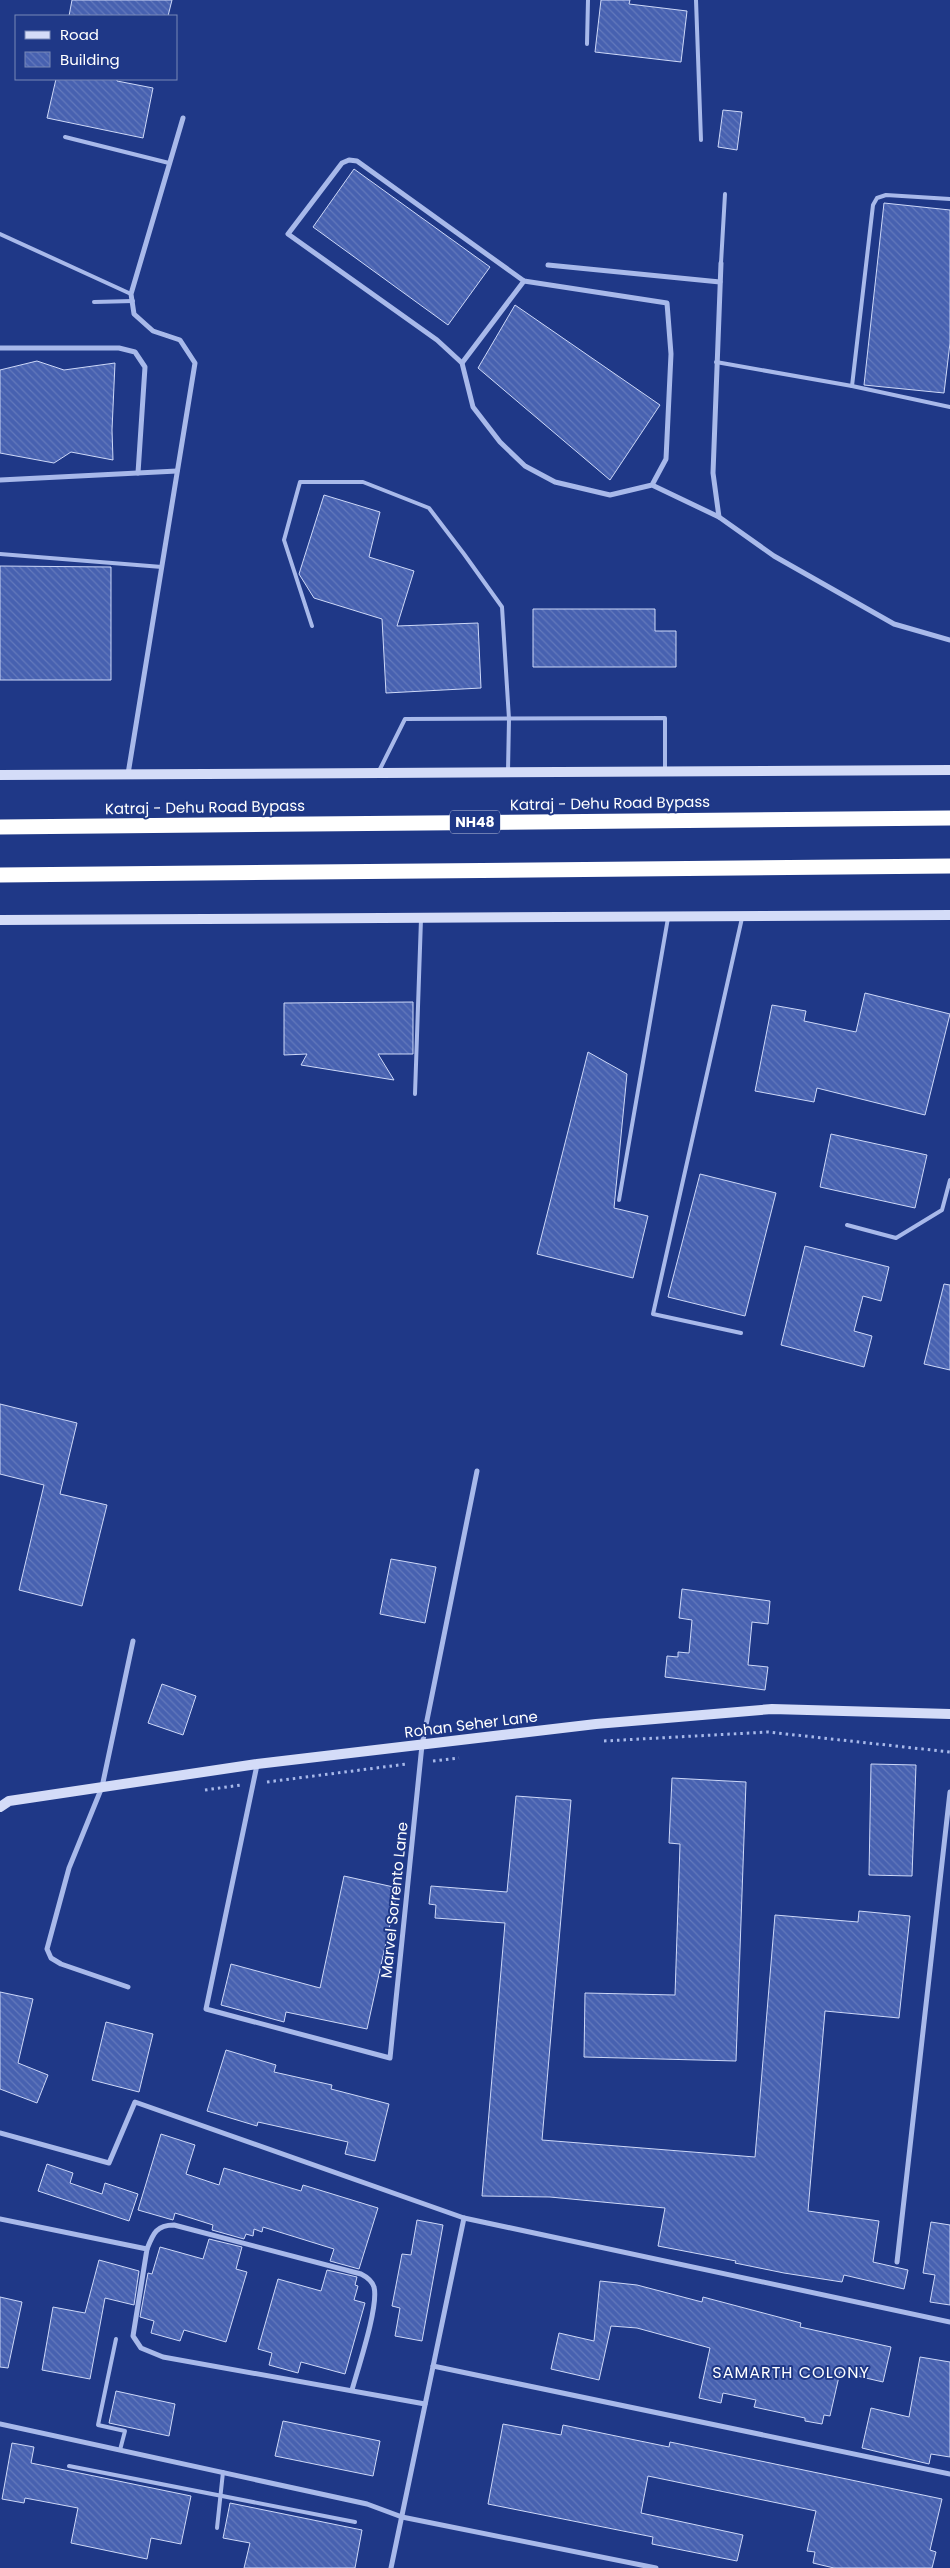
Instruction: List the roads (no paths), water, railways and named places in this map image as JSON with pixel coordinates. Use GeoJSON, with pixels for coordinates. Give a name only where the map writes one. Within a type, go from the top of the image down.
{"type":"FeatureCollection","features":[{"type":"Feature","properties":{"kind":"highway","name":"Katraj - Dehu Road Bypass"},"geometry":{"type":"LineString","coordinates":[[0,827],[950,818]]}},
{"type":"Feature","properties":{"kind":"highway"},"geometry":{"type":"LineString","coordinates":[[0,875],[950,866]]}},
{"type":"Feature","properties":{"kind":"street"},"geometry":{"type":"LineString","coordinates":[[128,774],[195,363],[180,340],[153,331],[134,314],[132,294],[182,118]]}},
{"type":"Feature","properties":{"kind":"street"},"geometry":{"type":"LineString","coordinates":[[652,485],[666,459],[671,354],[667,303],[524,281],[357,162],[349,160],[342,162],[288,234],[437,340],[462,363],[473,407],[500,442],[525,466],[555,482],[610,495],[652,485],[719,517],[774,556],[894,624],[950,640]]}},
{"type":"Feature","properties":{"kind":"street"},"geometry":{"type":"LineString","coordinates":[[719,517],[713,473],[721,263]]}},
{"type":"Feature","properties":{"kind":"street"},"geometry":{"type":"LineString","coordinates":[[548,266],[720,282]]}},
{"type":"Feature","properties":{"kind":"street"},"geometry":{"type":"LineString","coordinates":[[462,363],[524,281]]}},
{"type":"Feature","properties":{"kind":"street"},"geometry":{"type":"LineString","coordinates":[[0,348],[119,348],[136,352],[145,367],[138,473]]}},
{"type":"Feature","properties":{"kind":"street"},"geometry":{"type":"LineString","coordinates":[[0,480],[177,471]]}},
{"type":"Feature","properties":{"kind":"street"},"geometry":{"type":"LineString","coordinates":[[0,775],[950,770]]}},
{"type":"Feature","properties":{"kind":"street"},"geometry":{"type":"LineString","coordinates":[[0,920],[950,915]]}},
{"type":"Feature","properties":{"kind":"street","name":"Marvel Sorrento Lane"},"geometry":{"type":"LineString","coordinates":[[257,1764],[206,2009],[390,2058],[422,1745],[477,1471]]}},
{"type":"Feature","properties":{"kind":"street"},"geometry":{"type":"LineString","coordinates":[[128,1986],[61,1964],[51,1958],[47,1949],[69,1868],[102,1787],[133,1641]]}},
{"type":"Feature","properties":{"kind":"street","name":"Rohan Seher Lane"},"geometry":{"type":"LineString","coordinates":[[0,1807],[9,1801],[257,1764],[596,1724],[766,1710],[950,1714]]}},
{"type":"Feature","properties":{"kind":"street"},"geometry":{"type":"LineString","coordinates":[[896,2262],[950,1792]]}},
{"type":"Feature","properties":{"kind":"street"},"geometry":{"type":"LineString","coordinates":[[0,2132],[109,2163],[135,2102],[464,2218],[950,2322]]}},
{"type":"Feature","properties":{"kind":"street"},"geometry":{"type":"LineString","coordinates":[[391,2568],[464,2218]]}},
{"type":"Feature","properties":{"kind":"street"},"geometry":{"type":"LineString","coordinates":[[0,2219],[147,2249]]}},
{"type":"Feature","properties":{"kind":"street"},"geometry":{"type":"LineString","coordinates":[[352,2390],[374,2302],[374,2287],[369,2279],[361,2274],[174,2225],[164,2225],[154,2232],[147,2249],[133,2336],[142,2348],[163,2357],[425,2404]]}},
{"type":"Feature","properties":{"kind":"street"},"geometry":{"type":"LineString","coordinates":[[433,2366],[950,2474]]}},
{"type":"Feature","properties":{"kind":"street"},"geometry":{"type":"LineString","coordinates":[[0,2424],[367,2504],[402,2517],[656,2568]]}},
{"type":"Feature","properties":{"kind":"lane"},"geometry":{"type":"LineString","coordinates":[[587,44],[588,0]]}},
{"type":"Feature","properties":{"kind":"lane"},"geometry":{"type":"LineString","coordinates":[[696,0],[701,140]]}},
{"type":"Feature","properties":{"kind":"lane"},"geometry":{"type":"LineString","coordinates":[[65,137],[169,162]]}},
{"type":"Feature","properties":{"kind":"lane"},"geometry":{"type":"LineString","coordinates":[[721,263],[725,194]]}},
{"type":"Feature","properties":{"kind":"lane"},"geometry":{"type":"LineString","coordinates":[[852,386],[873,205],[877,198],[886,195],[950,199]]}},
{"type":"Feature","properties":{"kind":"lane"},"geometry":{"type":"LineString","coordinates":[[0,234],[132,294]]}},
{"type":"Feature","properties":{"kind":"lane"},"geometry":{"type":"LineString","coordinates":[[94,302],[132,301]]}},
{"type":"Feature","properties":{"kind":"lane"},"geometry":{"type":"LineString","coordinates":[[716,362],[852,386],[950,407]]}},
{"type":"Feature","properties":{"kind":"lane"},"geometry":{"type":"LineString","coordinates":[[312,626],[284,540],[300,482],[363,482],[429,508],[502,607],[509,719],[508,772]]}},
{"type":"Feature","properties":{"kind":"lane"},"geometry":{"type":"LineString","coordinates":[[0,554],[162,567]]}},
{"type":"Feature","properties":{"kind":"lane"},"geometry":{"type":"LineString","coordinates":[[379,772],[405,719],[665,718],[665,771]]}},
{"type":"Feature","properties":{"kind":"lane"},"geometry":{"type":"LineString","coordinates":[[741,1333],[653,1314],[743,915]]}},
{"type":"Feature","properties":{"kind":"lane"},"geometry":{"type":"LineString","coordinates":[[619,1200],[668,916]]}},
{"type":"Feature","properties":{"kind":"lane"},"geometry":{"type":"LineString","coordinates":[[415,1094],[421,917]]}},
{"type":"Feature","properties":{"kind":"lane"},"geometry":{"type":"LineString","coordinates":[[847,1225],[896,1238],[942,1210],[950,1180]]}},
{"type":"Feature","properties":{"kind":"lane"},"geometry":{"type":"LineString","coordinates":[[116,2340],[98,2425],[124,2431],[120,2450]]}},
{"type":"Feature","properties":{"kind":"lane"},"geometry":{"type":"LineString","coordinates":[[69,2466],[356,2522]]}},
{"type":"Feature","properties":{"kind":"lane"},"geometry":{"type":"LineString","coordinates":[[217,2528],[223,2472]]}},
{"type":"Feature","properties":{"kind":"district","name":"SAMARTH COLONY"},"geometry":{"type":"Point","coordinates":[791,2372]}}]}
